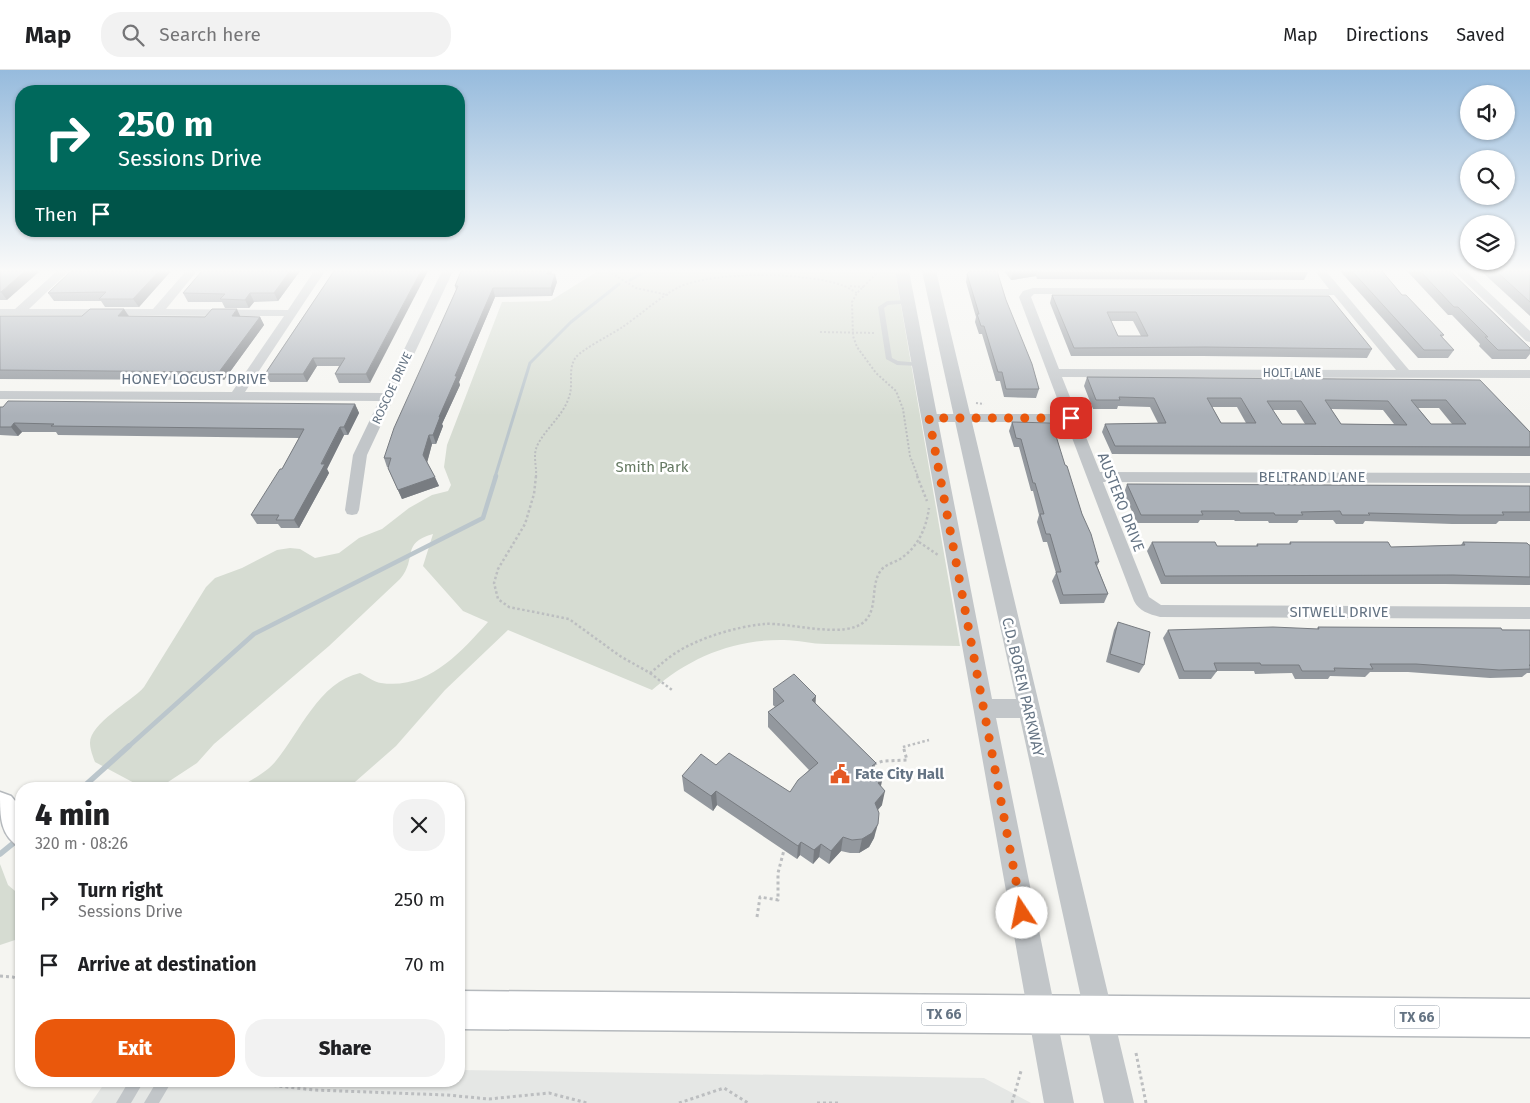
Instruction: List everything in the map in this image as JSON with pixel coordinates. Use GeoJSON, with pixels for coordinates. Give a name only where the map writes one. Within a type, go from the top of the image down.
{"type":"FeatureCollection","features":[{"type":"Feature","properties":{"kind":"main road","name":"TX 66"},"geometry":{"type":"LineString","coordinates":[[465,1010],[1530,1018]]}},
{"type":"Feature","properties":{"kind":"street"},"geometry":{"type":"LineString","coordinates":[[237,395],[288,319]]}},
{"type":"Feature","properties":{"kind":"street","name":"ROSCOE DRIVE"},"geometry":{"type":"LineString","coordinates":[[352,510],[360,455],[425,319]]}},
{"type":"Feature","properties":{"kind":"street"},"geometry":{"type":"LineString","coordinates":[[911,319],[1059,1103]]}},
{"type":"Feature","properties":{"kind":"street","name":"C.D. BOREN PARKWAY"},"geometry":{"type":"LineString","coordinates":[[940,319],[1119,1103]]}},
{"type":"Feature","properties":{"kind":"street","name":"AUSTERO DRIVE"},"geometry":{"type":"LineString","coordinates":[[1033,319],[1142,602],[1149,607]]}},
{"type":"Feature","properties":{"kind":"street"},"geometry":{"type":"LineString","coordinates":[[1360,319],[1405,373]]}},
{"type":"Feature","properties":{"kind":"street"},"geometry":{"type":"LineString","coordinates":[[1510,319],[1530,338]]}},
{"type":"Feature","properties":{"kind":"street","name":"HOLT LANE"},"geometry":{"type":"LineString","coordinates":[[1054,373],[1530,374]]}},
{"type":"Feature","properties":{"kind":"street","name":"HONEY LOCUST DRIVE"},"geometry":{"type":"LineString","coordinates":[[0,395],[387,397]]}},
{"type":"Feature","properties":{"kind":"street"},"geometry":{"type":"LineString","coordinates":[[928,412],[1069,413]]}},
{"type":"Feature","properties":{"kind":"street","name":"BELTRAND LANE"},"geometry":{"type":"LineString","coordinates":[[1094,477],[1530,478]]}},
{"type":"Feature","properties":{"kind":"street","name":"SITWELL DRIVE"},"geometry":{"type":"LineString","coordinates":[[1149,607],[1160,611],[1530,613]]}},
{"type":"Feature","properties":{"kind":"street"},"geometry":{"type":"LineString","coordinates":[[983,708],[1028,709]]}},
{"type":"Feature","properties":{"kind":"lane"},"geometry":{"type":"LineString","coordinates":[[884,319],[889,359],[897,363],[919,364]]}},
{"type":"Feature","properties":{"kind":"lane"},"geometry":{"type":"LineString","coordinates":[[123,1103],[133,1087]]}},
{"type":"Feature","properties":{"kind":"lane"},"geometry":{"type":"LineString","coordinates":[[151,1103],[161,1087]]}},
{"type":"Feature","properties":{"kind":"path"},"geometry":{"type":"LineString","coordinates":[[632,319],[577,356],[571,367],[570,396],[560,417],[538,444],[534,458],[538,468],[537,480],[525,524],[498,569],[494,583],[498,600],[509,608],[569,619],[620,656],[650,673],[672,690]]}},
{"type":"Feature","properties":{"kind":"path"},"geometry":{"type":"LineString","coordinates":[[650,673],[676,653],[714,636],[764,624],[796,624],[832,629],[854,628],[865,622],[873,605],[875,581],[882,570],[906,555],[919,542],[926,526],[929,507],[910,456],[903,409],[896,392],[876,373],[865,356],[856,347],[853,319]]}},
{"type":"Feature","properties":{"kind":"path"},"geometry":{"type":"LineString","coordinates":[[820,332],[885,333]]}},
{"type":"Feature","properties":{"kind":"path"},"geometry":{"type":"LineString","coordinates":[[870,766],[883,761],[907,760],[903,746],[929,740]]}},
{"type":"Feature","properties":{"kind":"path"},"geometry":{"type":"LineString","coordinates":[[756,917],[760,897],[778,900],[778,873],[784,850]]}},
{"type":"Feature","properties":{"kind":"path"},"geometry":{"type":"LineString","coordinates":[[0,976],[15,978]]}},
{"type":"Feature","properties":{"kind":"path"},"geometry":{"type":"LineString","coordinates":[[1136,1053],[1146,1103]]}},
{"type":"Feature","properties":{"kind":"path"},"geometry":{"type":"LineString","coordinates":[[1012,1103],[1021,1071]]}},
{"type":"Feature","properties":{"kind":"path"},"geometry":{"type":"LineString","coordinates":[[287,1087],[314,1090],[447,1095],[489,1099],[549,1093],[587,1103]]}},
{"type":"Feature","properties":{"kind":"path"},"geometry":{"type":"LineString","coordinates":[[679,1103],[724,1088],[748,1103]]}},
{"type":"Feature","properties":{"kind":"path"},"geometry":{"type":"LineString","coordinates":[[817,1103],[840,1103]]}},
{"type":"Feature","properties":{"kind":"shaded area"},"geometry":{"type":"Polygon","coordinates":[[[465,1070],[984,1078],[1031,1103],[91,1103],[102,1087],[465,1087],[465,1070]]]}},
{"type":"Feature","properties":{"kind":"green space","name":"Smith Park"},"geometry":{"type":"Polygon","coordinates":[[[495,319],[903,319],[960,646],[821,644],[784,640],[748,643],[714,652],[697,659],[652,690],[508,630],[445,690],[396,746],[355,782],[248,782],[275,762],[312,710],[333,686],[346,678],[360,673],[381,683],[398,684],[414,681],[442,667],[466,646],[488,622],[463,611],[423,566],[433,534],[416,542],[400,579],[329,646],[214,744],[197,763],[168,782],[132,782],[95,762],[90,743],[92,735],[104,720],[144,687],[206,587],[215,578],[242,568],[277,550],[300,549],[315,558],[339,553],[359,538],[382,529],[409,508],[432,495],[448,491],[451,485],[444,467],[447,445],[495,319]]]}},
{"type":"Feature","properties":{"kind":"green space"},"geometry":{"type":"Polygon","coordinates":[[[0,864],[8,885],[15,891],[15,940],[0,945],[0,864]]]}},
{"type":"Feature","properties":{"kind":"building"},"geometry":{"type":"Polygon","coordinates":[[[0,319],[258,319],[219,372],[0,370],[0,319]]]}},
{"type":"Feature","properties":{"kind":"building"},"geometry":{"type":"Polygon","coordinates":[[[302,319],[395,319],[366,374],[335,374],[345,358],[313,358],[303,374],[265,374],[302,319]]]}},
{"type":"Feature","properties":{"kind":"building"},"geometry":{"type":"Polygon","coordinates":[[[443,319],[480,319],[455,376],[457,376],[433,435],[429,435],[423,455],[435,477],[398,490],[388,468],[391,458],[384,458],[394,428],[443,319]]]}},
{"type":"Feature","properties":{"kind":"building"},"geometry":{"type":"Polygon","coordinates":[[[979,319],[1014,319],[1032,364],[1039,389],[1006,389],[1002,372],[998,372],[984,326],[981,326],[979,319]]]}},
{"type":"Feature","properties":{"kind":"building"},"geometry":{"type":"Polygon","coordinates":[[[1062,319],[1110,319],[1118,336],[1148,336],[1140,319],[1348,319],[1372,349],[1074,348],[1062,319]]]}},
{"type":"Feature","properties":{"kind":"building"},"geometry":{"type":"Polygon","coordinates":[[[1396,319],[1429,319],[1444,335],[1440,335],[1454,350],[1424,350],[1396,319]]]}},
{"type":"Feature","properties":{"kind":"building"},"geometry":{"type":"Polygon","coordinates":[[[1470,319],[1500,319],[1530,350],[1498,350],[1485,337],[1488,337],[1470,319]]]}},
{"type":"Feature","properties":{"kind":"building"},"geometry":{"type":"Polygon","coordinates":[[[1087,377],[1480,380],[1530,432],[1530,447],[1115,446],[1105,424],[1166,423],[1154,398],[1119,397],[1120,400],[1096,400],[1087,377]],[[1207,398],[1221,423],[1256,423],[1241,398],[1207,398]],[[1325,400],[1341,424],[1407,425],[1388,401],[1325,400]],[[1411,400],[1431,424],[1466,424],[1446,400],[1411,400]],[[1267,401],[1282,424],[1316,424],[1301,401],[1267,401]]]}},
{"type":"Feature","properties":{"kind":"building"},"geometry":{"type":"Polygon","coordinates":[[[8,401],[355,404],[344,427],[340,427],[321,464],[325,464],[294,520],[276,520],[279,515],[251,515],[280,469],[282,469],[304,429],[51,426],[54,424],[14,423],[11,427],[0,427],[0,407],[3,407],[8,401]]]}},
{"type":"Feature","properties":{"kind":"building"},"geometry":{"type":"Polygon","coordinates":[[[1012,422],[1052,423],[1082,514],[1091,534],[1099,562],[1095,562],[1108,594],[1063,595],[1056,572],[1061,572],[1050,534],[1046,534],[1040,514],[1044,514],[1035,483],[1033,483],[1021,439],[1016,438],[1012,422]]]}},
{"type":"Feature","properties":{"kind":"building"},"geometry":{"type":"Polygon","coordinates":[[[1127,484],[1530,486],[1530,512],[1502,512],[1504,515],[1368,513],[1370,515],[1342,515],[1340,511],[1301,512],[1303,515],[1275,515],[1274,513],[1240,513],[1239,511],[1201,511],[1203,515],[1141,515],[1127,484]]]}},
{"type":"Feature","properties":{"kind":"building"},"geometry":{"type":"Polygon","coordinates":[[[1152,542],[1215,542],[1217,546],[1258,546],[1257,544],[1291,544],[1290,542],[1388,542],[1391,547],[1465,545],[1463,542],[1527,543],[1530,545],[1530,577],[1453,575],[1165,576],[1152,542]]]}},
{"type":"Feature","properties":{"kind":"building"},"geometry":{"type":"Polygon","coordinates":[[[1118,622],[1150,632],[1144,665],[1110,654],[1118,622]]]}},
{"type":"Feature","properties":{"kind":"building"},"geometry":{"type":"Polygon","coordinates":[[[1273,627],[1319,629],[1318,627],[1501,628],[1502,630],[1530,630],[1530,669],[1499,670],[1416,664],[1370,664],[1373,669],[1334,668],[1335,671],[1302,671],[1299,665],[1214,663],[1217,671],[1184,671],[1168,630],[1273,627]]]}},
{"type":"Feature","properties":{"kind":"building","name":"Fate City Hall"},"geometry":{"type":"Polygon","coordinates":[[[794,674],[816,696],[812,700],[876,763],[872,766],[883,776],[878,783],[885,791],[875,803],[879,813],[878,824],[872,833],[862,839],[852,840],[843,837],[831,851],[821,844],[814,850],[801,842],[798,846],[716,791],[711,796],[682,776],[701,754],[716,765],[729,753],[790,792],[798,780],[818,763],[768,712],[784,701],[773,689],[794,674]]]}},
{"type":"Feature","properties":{"kind":"waterway"},"geometry":{"type":"LineString","coordinates":[[495,477],[530,363],[575,319]]}},
{"type":"Feature","properties":{"kind":"waterway"},"geometry":{"type":"LineString","coordinates":[[128,747],[254,634],[483,518],[496,476]]}},
{"type":"Feature","properties":{"kind":"waterway"},"geometry":{"type":"LineString","coordinates":[[89,782],[129,746]]}},
{"type":"Feature","properties":{"kind":"waterway"},"geometry":{"type":"LineString","coordinates":[[0,854],[15,842]]}},
{"type":"Feature","properties":{"kind":"place","name":"Fate City Hall"},"geometry":{"type":"Point","coordinates":[840,774]}},
{"type":"Feature","properties":{"kind":"route"},"geometry":{"type":"LineString","coordinates":[[1022,913],[929,418],[1071,418]]}}]}
